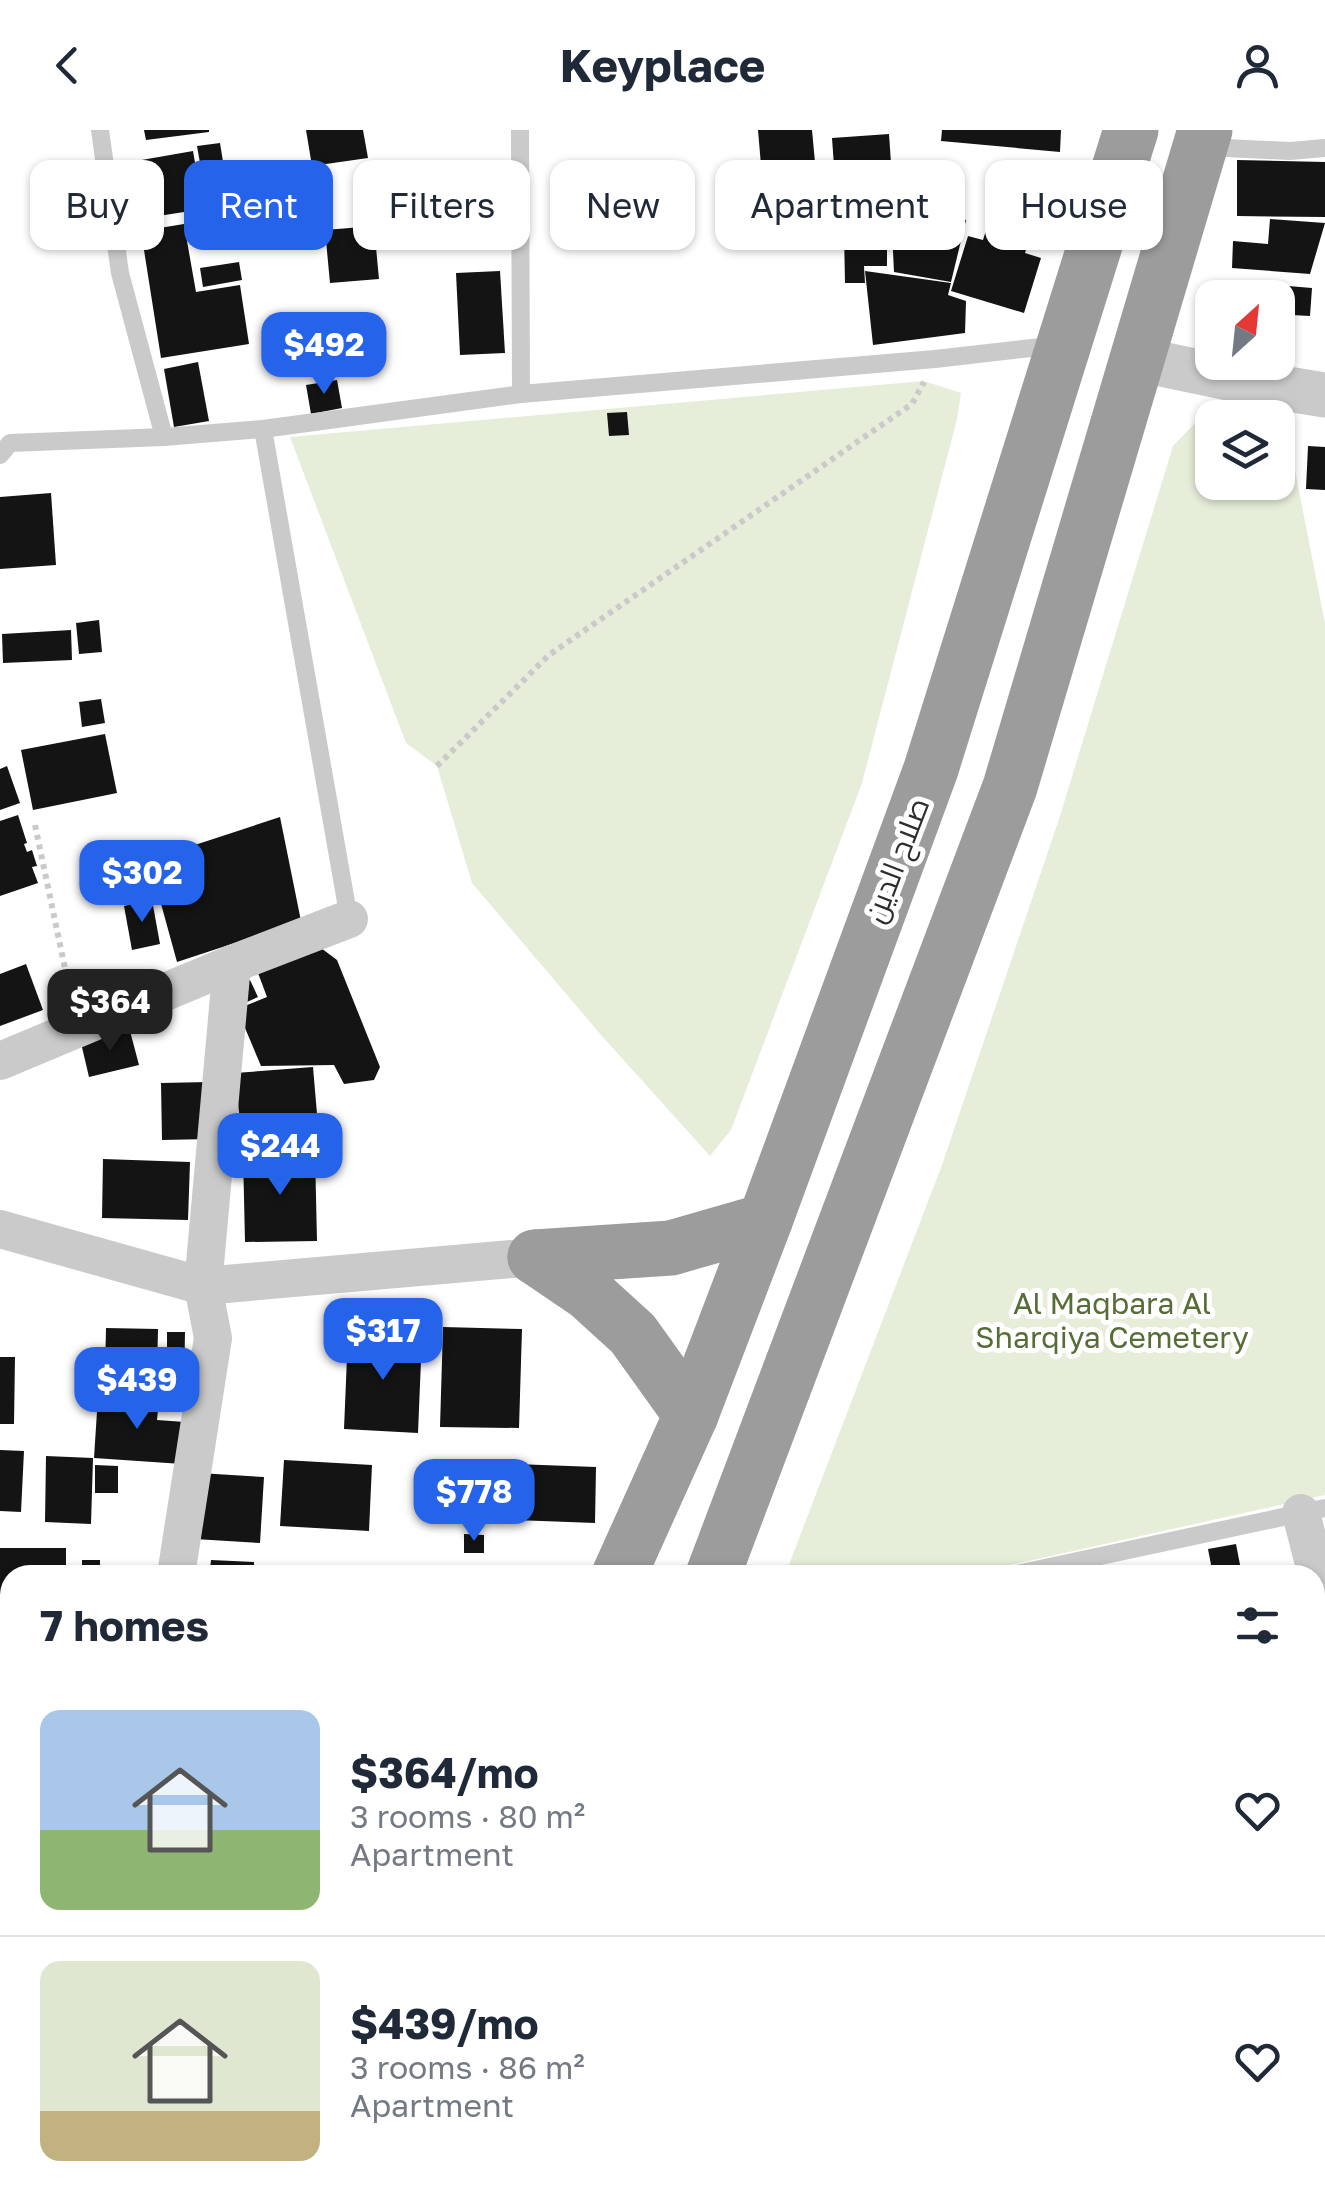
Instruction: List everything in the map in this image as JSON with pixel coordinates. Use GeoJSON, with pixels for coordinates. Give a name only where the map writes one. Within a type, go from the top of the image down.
{"type":"FeatureCollection","features":[{"type":"Feature","properties":{"kind":"highway","name":"صلاح الدين"},"geometry":{"type":"LineString","coordinates":[[624,1565],[691,1415],[930,769],[1132,130]]}},
{"type":"Feature","properties":{"kind":"highway"},"geometry":{"type":"LineString","coordinates":[[717,1565],[1010,788],[1202,138]]}},
{"type":"Feature","properties":{"kind":"highway"},"geometry":{"type":"LineString","coordinates":[[536,1256],[672,1248],[765,1221]]}},
{"type":"Feature","properties":{"kind":"highway"},"geometry":{"type":"LineString","coordinates":[[536,1256],[588,1293],[633,1334],[691,1415]]}},
{"type":"Feature","properties":{"kind":"street"},"geometry":{"type":"LineString","coordinates":[[1137,359],[1325,394]]}},
{"type":"Feature","properties":{"kind":"street"},"geometry":{"type":"LineString","coordinates":[[0,1061],[349,919]]}},
{"type":"Feature","properties":{"kind":"street"},"geometry":{"type":"LineString","coordinates":[[178,1565],[213,1338],[203,1286],[232,964]]}},
{"type":"Feature","properties":{"kind":"street"},"geometry":{"type":"LineString","coordinates":[[0,1229],[203,1286],[536,1256]]}},
{"type":"Feature","properties":{"kind":"street"},"geometry":{"type":"LineString","coordinates":[[1313,1511],[1320,1565]]}},
{"type":"Feature","properties":{"kind":"lane"},"geometry":{"type":"LineString","coordinates":[[100,130],[120,274],[164,437]]}},
{"type":"Feature","properties":{"kind":"lane"},"geometry":{"type":"LineString","coordinates":[[520,130],[521,394]]}},
{"type":"Feature","properties":{"kind":"lane"},"geometry":{"type":"LineString","coordinates":[[1202,138],[1290,151],[1325,148]]}},
{"type":"Feature","properties":{"kind":"lane"},"geometry":{"type":"LineString","coordinates":[[0,455],[10,443],[264,429],[521,394],[936,359],[1063,344]]}},
{"type":"Feature","properties":{"kind":"lane"},"geometry":{"type":"LineString","coordinates":[[264,429],[349,919]]}},
{"type":"Feature","properties":{"kind":"lane"},"geometry":{"type":"LineString","coordinates":[[1059,1565],[1313,1511]]}},
{"type":"Feature","properties":{"kind":"path"},"geometry":{"type":"LineString","coordinates":[[437,766],[549,655],[912,404],[936,359]]}},
{"type":"Feature","properties":{"kind":"path"},"geometry":{"type":"LineString","coordinates":[[35,824],[78,1028]]}},
{"type":"Feature","properties":{"kind":"green space"},"geometry":{"type":"Polygon","coordinates":[[[924,381],[961,393],[957,419],[862,783],[731,1130],[710,1156],[472,883],[437,766],[406,743],[290,437],[924,381]]]}},
{"type":"Feature","properties":{"kind":"green space","name":"Al Maqbara Al Sharqiya Cemetery"},"geometry":{"type":"Polygon","coordinates":[[[1195,423],[1195,500],[1295,500],[1295,471],[1325,623],[1325,1495],[1010,1565],[789,1565],[942,1165],[1059,819],[1173,446],[1195,423]]]}},
{"type":"Feature","properties":{"kind":"building"},"geometry":{"type":"Polygon","coordinates":[[[144,130],[209,130],[209,132],[146,140],[144,130]]]}},
{"type":"Feature","properties":{"kind":"building"},"geometry":{"type":"Polygon","coordinates":[[[306,130],[363,130],[368,158],[333,163],[311,160],[306,130]]]}},
{"type":"Feature","properties":{"kind":"building"},"geometry":{"type":"Polygon","coordinates":[[[758,130],[812,130],[815,160],[761,160],[758,130]]]}},
{"type":"Feature","properties":{"kind":"building"},"geometry":{"type":"Polygon","coordinates":[[[942,130],[1061,130],[1060,152],[941,141],[942,130]]]}},
{"type":"Feature","properties":{"kind":"building"},"geometry":{"type":"Polygon","coordinates":[[[889,134],[891,160],[834,160],[832,138],[889,134]]]}},
{"type":"Feature","properties":{"kind":"building"},"geometry":{"type":"Polygon","coordinates":[[[220,143],[223,160],[199,160],[197,146],[220,143]]]}},
{"type":"Feature","properties":{"kind":"building"},"geometry":{"type":"Polygon","coordinates":[[[193,151],[195,160],[184,160],[184,212],[164,215],[164,160],[142,160],[193,151]]]}},
{"type":"Feature","properties":{"kind":"building"},"geometry":{"type":"Polygon","coordinates":[[[1237,160],[1325,162],[1325,217],[1237,216],[1237,160]]]}},
{"type":"Feature","properties":{"kind":"building"},"geometry":{"type":"Polygon","coordinates":[[[1270,219],[1325,223],[1310,274],[1232,268],[1233,241],[1268,244],[1270,219]]]}},
{"type":"Feature","properties":{"kind":"building"},"geometry":{"type":"Polygon","coordinates":[[[184,224],[184,250],[189,250],[196,292],[240,285],[249,344],[161,358],[144,250],[164,250],[164,227],[184,224]]]}},
{"type":"Feature","properties":{"kind":"building"},"geometry":{"type":"Polygon","coordinates":[[[353,228],[353,250],[376,250],[379,279],[330,283],[327,250],[333,250],[333,229],[353,228]]]}},
{"type":"Feature","properties":{"kind":"building"},"geometry":{"type":"Polygon","coordinates":[[[985,234],[985,250],[1026,250],[1025,253],[1041,258],[1024,313],[951,291],[968,236],[983,240],[985,234]]]}},
{"type":"Feature","properties":{"kind":"building"},"geometry":{"type":"Polygon","coordinates":[[[844,250],[887,250],[887,266],[864,266],[865,283],[845,283],[844,250]]]}},
{"type":"Feature","properties":{"kind":"building"},"geometry":{"type":"Polygon","coordinates":[[[893,250],[959,250],[951,282],[894,272],[893,250]]]}},
{"type":"Feature","properties":{"kind":"building"},"geometry":{"type":"Polygon","coordinates":[[[239,262],[242,280],[203,287],[200,268],[239,262]]]}},
{"type":"Feature","properties":{"kind":"building"},"geometry":{"type":"Polygon","coordinates":[[[500,271],[505,353],[460,355],[456,273],[500,271]]]}},
{"type":"Feature","properties":{"kind":"building"},"geometry":{"type":"Polygon","coordinates":[[[865,271],[951,283],[948,295],[966,301],[965,333],[873,345],[865,271]]]}},
{"type":"Feature","properties":{"kind":"building"},"geometry":{"type":"Polygon","coordinates":[[[1295,287],[1312,288],[1310,316],[1295,315],[1295,287]]]}},
{"type":"Feature","properties":{"kind":"building"},"geometry":{"type":"Polygon","coordinates":[[[198,362],[209,421],[174,427],[164,369],[198,362]]]}},
{"type":"Feature","properties":{"kind":"building"},"geometry":{"type":"Polygon","coordinates":[[[337,380],[342,408],[311,414],[306,385],[337,380]]]}},
{"type":"Feature","properties":{"kind":"building"},"geometry":{"type":"Polygon","coordinates":[[[627,412],[629,435],[609,436],[607,413],[627,412]]]}},
{"type":"Feature","properties":{"kind":"building"},"geometry":{"type":"Polygon","coordinates":[[[1308,446],[1325,447],[1325,490],[1306,489],[1308,446]]]}},
{"type":"Feature","properties":{"kind":"building"},"geometry":{"type":"Polygon","coordinates":[[[51,493],[56,565],[0,569],[0,497],[51,493]]]}},
{"type":"Feature","properties":{"kind":"building"},"geometry":{"type":"Polygon","coordinates":[[[99,620],[102,652],[79,654],[76,623],[99,620]]]}},
{"type":"Feature","properties":{"kind":"building"},"geometry":{"type":"Polygon","coordinates":[[[71,630],[72,660],[3,663],[2,634],[71,630]]]}},
{"type":"Feature","properties":{"kind":"building"},"geometry":{"type":"Polygon","coordinates":[[[101,699],[105,723],[82,727],[79,702],[101,699]]]}},
{"type":"Feature","properties":{"kind":"building"},"geometry":{"type":"Polygon","coordinates":[[[105,734],[117,793],[33,810],[21,750],[105,734]]]}},
{"type":"Feature","properties":{"kind":"building"},"geometry":{"type":"Polygon","coordinates":[[[7,766],[20,803],[0,810],[0,769],[7,766]]]}},
{"type":"Feature","properties":{"kind":"building"},"geometry":{"type":"Polygon","coordinates":[[[18,815],[27,843],[24,844],[27,852],[32,850],[37,866],[32,867],[38,883],[0,896],[0,821],[18,815]]]}},
{"type":"Feature","properties":{"kind":"building"},"geometry":{"type":"Polygon","coordinates":[[[280,817],[301,921],[177,962],[149,860],[280,817]]]}},
{"type":"Feature","properties":{"kind":"building"},"geometry":{"type":"Polygon","coordinates":[[[152,900],[160,944],[132,950],[124,906],[152,900]]]}},
{"type":"Feature","properties":{"kind":"building"},"geometry":{"type":"Polygon","coordinates":[[[321,948],[337,960],[380,1067],[374,1080],[344,1084],[334,1065],[261,1066],[237,1009],[267,997],[258,973],[321,948]]]}},
{"type":"Feature","properties":{"kind":"building"},"geometry":{"type":"Polygon","coordinates":[[[26,964],[43,1010],[0,1026],[0,974],[26,964]]]}},
{"type":"Feature","properties":{"kind":"building"},"geometry":{"type":"Polygon","coordinates":[[[250,980],[258,997],[240,1005],[231,988],[250,980]]]}},
{"type":"Feature","properties":{"kind":"building"},"geometry":{"type":"Polygon","coordinates":[[[130,1031],[139,1065],[89,1077],[81,1043],[130,1031]]]}},
{"type":"Feature","properties":{"kind":"building"},"geometry":{"type":"Polygon","coordinates":[[[313,1067],[319,1137],[263,1142],[262,1133],[241,1134],[235,1073],[313,1067]]]}},
{"type":"Feature","properties":{"kind":"building"},"geometry":{"type":"Polygon","coordinates":[[[209,1082],[210,1139],[162,1140],[161,1083],[209,1082]]]}},
{"type":"Feature","properties":{"kind":"building"},"geometry":{"type":"Polygon","coordinates":[[[315,1153],[317,1241],[245,1242],[243,1154],[315,1153]]]}},
{"type":"Feature","properties":{"kind":"building"},"geometry":{"type":"Polygon","coordinates":[[[103,1159],[190,1162],[188,1220],[102,1218],[103,1159]]]}},
{"type":"Feature","properties":{"kind":"building"},"geometry":{"type":"Polygon","coordinates":[[[443,1327],[522,1329],[519,1428],[440,1427],[443,1327]]]}},
{"type":"Feature","properties":{"kind":"building"},"geometry":{"type":"Polygon","coordinates":[[[106,1328],[158,1329],[157,1375],[105,1374],[106,1328]]]}},
{"type":"Feature","properties":{"kind":"building"},"geometry":{"type":"Polygon","coordinates":[[[167,1332],[185,1332],[184,1388],[167,1387],[167,1332]]]}},
{"type":"Feature","properties":{"kind":"building"},"geometry":{"type":"Polygon","coordinates":[[[348,1333],[422,1336],[418,1433],[344,1429],[348,1333]]]}},
{"type":"Feature","properties":{"kind":"building"},"geometry":{"type":"Polygon","coordinates":[[[0,1357],[15,1357],[14,1424],[0,1424],[0,1357]]]}},
{"type":"Feature","properties":{"kind":"building"},"geometry":{"type":"Polygon","coordinates":[[[98,1396],[159,1400],[157,1420],[185,1422],[182,1464],[94,1458],[98,1396]]]}},
{"type":"Feature","properties":{"kind":"building"},"geometry":{"type":"Polygon","coordinates":[[[0,1450],[24,1451],[21,1512],[0,1511],[0,1450]]]}},
{"type":"Feature","properties":{"kind":"building"},"geometry":{"type":"Polygon","coordinates":[[[46,1456],[93,1458],[91,1524],[45,1522],[46,1456]]]}},
{"type":"Feature","properties":{"kind":"building"},"geometry":{"type":"Polygon","coordinates":[[[284,1460],[372,1465],[369,1531],[280,1526],[284,1460]]]}},
{"type":"Feature","properties":{"kind":"building"},"geometry":{"type":"Polygon","coordinates":[[[486,1463],[596,1467],[595,1523],[484,1519],[486,1463]]]}},
{"type":"Feature","properties":{"kind":"building"},"geometry":{"type":"Polygon","coordinates":[[[95,1465],[118,1466],[118,1493],[95,1493],[95,1465]]]}},
{"type":"Feature","properties":{"kind":"building"},"geometry":{"type":"Polygon","coordinates":[[[199,1473],[264,1477],[260,1543],[195,1539],[199,1473]]]}},
{"type":"Feature","properties":{"kind":"building"},"geometry":{"type":"Polygon","coordinates":[[[464,1534],[484,1535],[484,1553],[464,1553],[464,1534]]]}},
{"type":"Feature","properties":{"kind":"building"},"geometry":{"type":"Polygon","coordinates":[[[1236,1544],[1240,1565],[1211,1565],[1208,1549],[1236,1544]]]}},
{"type":"Feature","properties":{"kind":"building"},"geometry":{"type":"Polygon","coordinates":[[[0,1548],[66,1548],[66,1565],[0,1565],[0,1548]]]}},
{"type":"Feature","properties":{"kind":"building"},"geometry":{"type":"Polygon","coordinates":[[[82,1560],[100,1560],[100,1565],[82,1565],[82,1560]]]}},
{"type":"Feature","properties":{"kind":"building"},"geometry":{"type":"Polygon","coordinates":[[[211,1560],[254,1562],[254,1565],[210,1565],[211,1560]]]}}]}
